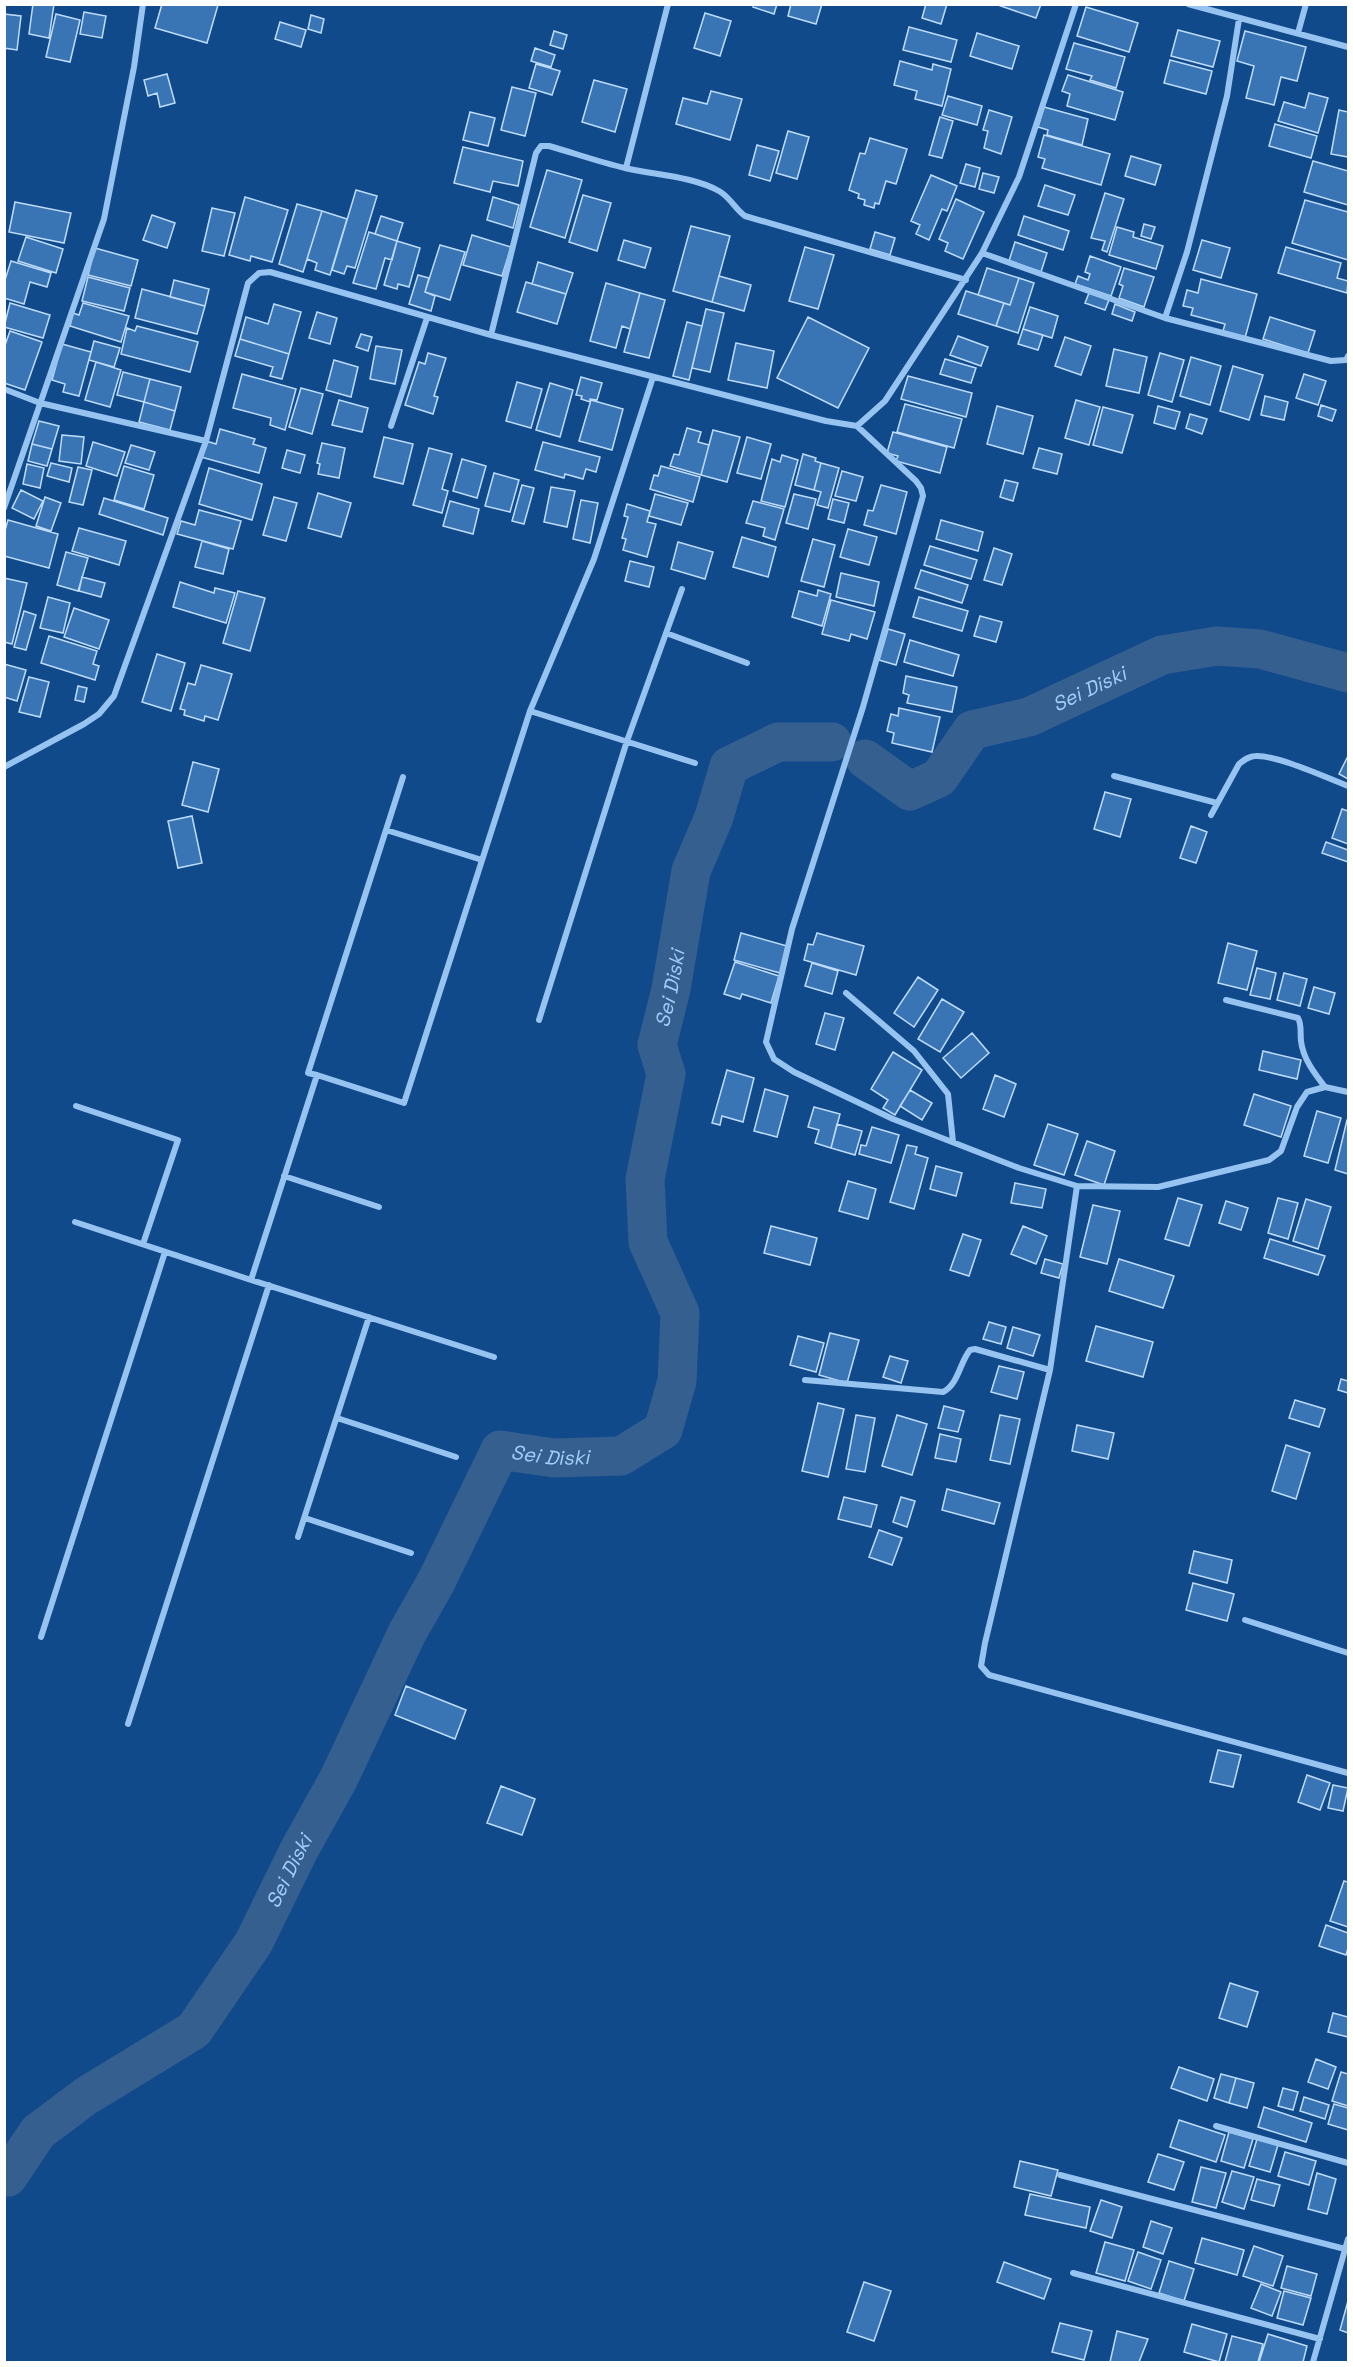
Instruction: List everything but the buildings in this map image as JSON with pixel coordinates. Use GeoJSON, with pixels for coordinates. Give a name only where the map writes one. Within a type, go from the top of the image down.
{"type":"FeatureCollection","features":[{"type":"Feature","properties":{"kind":"street"},"geometry":{"type":"LineString","coordinates":[[4,508],[104,219],[134,67],[143,4]]}},
{"type":"Feature","properties":{"kind":"street"},"geometry":{"type":"LineString","coordinates":[[626,168],[668,4]]}},
{"type":"Feature","properties":{"kind":"street"},"geometry":{"type":"LineString","coordinates":[[857,426],[885,402],[982,254],[1019,177],[1076,4]]}},
{"type":"Feature","properties":{"kind":"street"},"geometry":{"type":"LineString","coordinates":[[1188,4],[1348,47]]}},
{"type":"Feature","properties":{"kind":"street"},"geometry":{"type":"LineString","coordinates":[[1298,33],[1306,4]]}},
{"type":"Feature","properties":{"kind":"street"},"geometry":{"type":"LineString","coordinates":[[1165,318],[1187,252],[1227,96],[1239,19]]}},
{"type":"Feature","properties":{"kind":"street"},"geometry":{"type":"LineString","coordinates":[[491,335],[536,153],[541,146],[549,146],[626,168],[671,176],[716,189],[726,196],[735,209],[746,216],[966,280]]}},
{"type":"Feature","properties":{"kind":"street"},"geometry":{"type":"LineString","coordinates":[[982,254],[1165,318],[1331,361],[1346,360],[1348,356]]}},
{"type":"Feature","properties":{"kind":"street"},"geometry":{"type":"LineString","coordinates":[[4,767],[84,724],[99,714],[114,696],[206,441],[248,283],[259,273],[270,272],[491,335],[826,421],[857,426],[921,488],[923,496],[863,707],[792,929],[766,1042],[774,1059],[794,1072],[893,1119],[1019,1168],[1077,1186],[1158,1187],[1269,1160],[1281,1151],[1297,1107],[1307,1092],[1325,1088],[1348,1092]]}},
{"type":"Feature","properties":{"kind":"street"},"geometry":{"type":"LineString","coordinates":[[391,426],[427,318]]}},
{"type":"Feature","properties":{"kind":"street"},"geometry":{"type":"LineString","coordinates":[[403,777],[308,1073],[404,1103],[530,711],[594,559],[653,377]]}},
{"type":"Feature","properties":{"kind":"street"},"geometry":{"type":"LineString","coordinates":[[4,389],[40,403],[206,441]]}},
{"type":"Feature","properties":{"kind":"street"},"geometry":{"type":"LineString","coordinates":[[539,1020],[627,741],[682,589]]}},
{"type":"Feature","properties":{"kind":"street"},"geometry":{"type":"LineString","coordinates":[[666,633],[747,663]]}},
{"type":"Feature","properties":{"kind":"street"},"geometry":{"type":"LineString","coordinates":[[530,711],[695,763]]}},
{"type":"Feature","properties":{"kind":"street"},"geometry":{"type":"LineString","coordinates":[[1211,815],[1239,764],[1256,756],[1304,769],[1348,786]]}},
{"type":"Feature","properties":{"kind":"street"},"geometry":{"type":"LineString","coordinates":[[1114,776],[1217,803]]}},
{"type":"Feature","properties":{"kind":"street"},"geometry":{"type":"LineString","coordinates":[[386,830],[482,860]]}},
{"type":"Feature","properties":{"kind":"street"},"geometry":{"type":"LineString","coordinates":[[846,993],[914,1050],[948,1094],[953,1142]]}},
{"type":"Feature","properties":{"kind":"street"},"geometry":{"type":"LineString","coordinates":[[1226,1000],[1298,1018],[1301,1044],[1310,1067],[1325,1088]]}},
{"type":"Feature","properties":{"kind":"street"},"geometry":{"type":"LineString","coordinates":[[251,1280],[317,1075]]}},
{"type":"Feature","properties":{"kind":"street"},"geometry":{"type":"LineString","coordinates":[[76,1106],[178,1140],[142,1244]]}},
{"type":"Feature","properties":{"kind":"street"},"geometry":{"type":"LineString","coordinates":[[284,1176],[378,1207]]}},
{"type":"Feature","properties":{"kind":"street"},"geometry":{"type":"LineString","coordinates":[[1077,1186],[1050,1370],[981,1666],[989,1676],[1348,1773]]}},
{"type":"Feature","properties":{"kind":"street"},"geometry":{"type":"LineString","coordinates":[[75,1222],[494,1357]]}},
{"type":"Feature","properties":{"kind":"street"},"geometry":{"type":"LineString","coordinates":[[41,1637],[165,1252]]}},
{"type":"Feature","properties":{"kind":"street"},"geometry":{"type":"LineString","coordinates":[[128,1724],[269,1285]]}},
{"type":"Feature","properties":{"kind":"street"},"geometry":{"type":"LineString","coordinates":[[298,1538],[369,1317]]}},
{"type":"Feature","properties":{"kind":"street"},"geometry":{"type":"LineString","coordinates":[[805,1380],[943,1392],[952,1384],[966,1354],[975,1349],[1050,1370]]}},
{"type":"Feature","properties":{"kind":"street"},"geometry":{"type":"LineString","coordinates":[[337,1418],[456,1457]]}},
{"type":"Feature","properties":{"kind":"street"},"geometry":{"type":"LineString","coordinates":[[304,1518],[411,1553]]}},
{"type":"Feature","properties":{"kind":"street"},"geometry":{"type":"LineString","coordinates":[[1245,1620],[1348,1653]]}},
{"type":"Feature","properties":{"kind":"street"},"geometry":{"type":"LineString","coordinates":[[1216,2126],[1348,2163]]}},
{"type":"Feature","properties":{"kind":"street"},"geometry":{"type":"LineString","coordinates":[[1060,2175],[1346,2250]]}},
{"type":"Feature","properties":{"kind":"street"},"geometry":{"type":"LineString","coordinates":[[1313,2362],[1348,2239]]}},
{"type":"Feature","properties":{"kind":"street"},"geometry":{"type":"LineString","coordinates":[[1073,2273],[1320,2338]]}},
{"type":"Feature","properties":{"kind":"waterway","name":"Sei Diski"},"geometry":{"type":"LineString","coordinates":[[865,759],[910,791],[939,778],[972,730],[1029,717],[1162,655],[1217,646],[1260,649],[1348,673]]}},
{"type":"Feature","properties":{"kind":"waterway","name":"Sei Diski"},"geometry":{"type":"LineString","coordinates":[[4,2177],[8,2177],[38,2132],[86,2096],[194,2030],[254,1942],[299,1850],[339,1778],[407,1633],[436,1582],[500,1450],[554,1458],[621,1456],[663,1430],[677,1381],[680,1313],[648,1242],[645,1179],[666,1074],[657,1045],[671,989],[691,871],[714,817],[729,766],[778,742],[832,742]]}}]}
